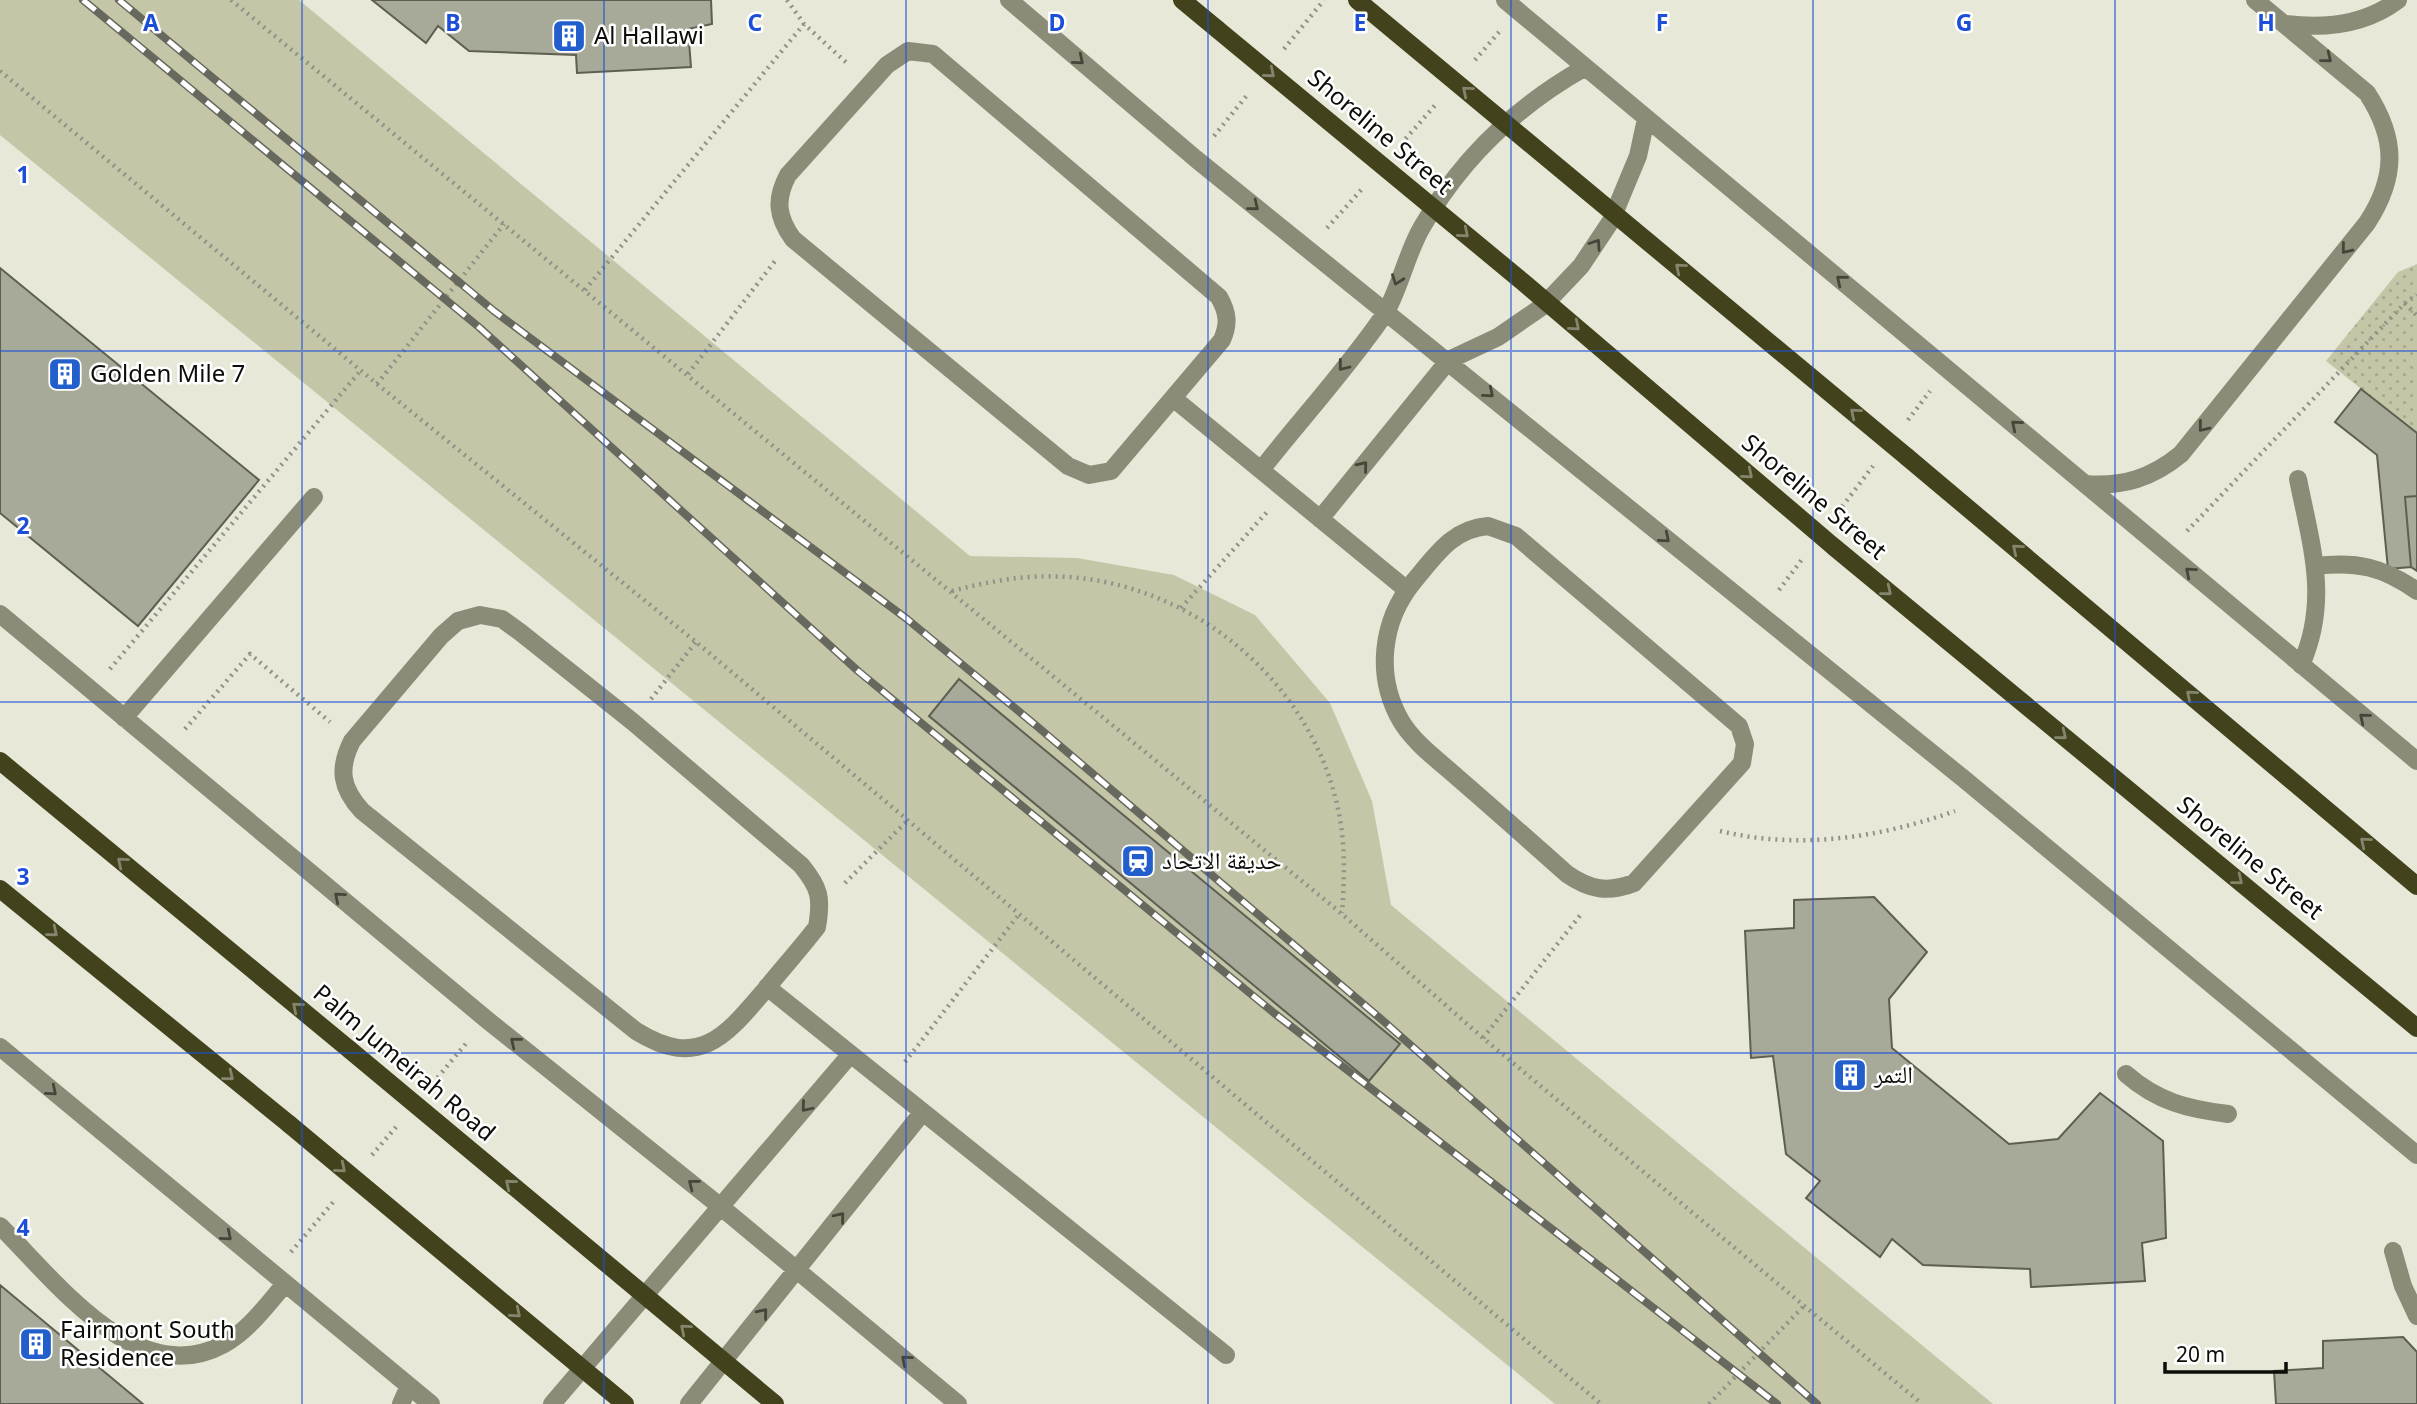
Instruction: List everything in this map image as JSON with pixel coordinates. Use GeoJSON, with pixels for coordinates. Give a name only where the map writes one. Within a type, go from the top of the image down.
{"type":"FeatureCollection","features":[{"type":"Feature","properties":{"kind":"main road","name":"Shoreline Street"},"geometry":{"type":"LineString","coordinates":[[1182,0],[1523,282],[1834,547],[2417,1028]]}},
{"type":"Feature","properties":{"kind":"main road"},"geometry":{"type":"LineString","coordinates":[[1357,0],[2417,886]]}},
{"type":"Feature","properties":{"kind":"main road","name":"Palm Jumeirah Road"},"geometry":{"type":"LineString","coordinates":[[0,761],[775,1404]]}},
{"type":"Feature","properties":{"kind":"main road"},"geometry":{"type":"LineString","coordinates":[[0,889],[289,1124],[625,1404]]}},
{"type":"Feature","properties":{"kind":"street"},"geometry":{"type":"LineString","coordinates":[[1009,0],[1308,250],[1385,313],[1449,360],[1759,616],[1984,796],[2417,1155]]}},
{"type":"Feature","properties":{"kind":"street"},"geometry":{"type":"LineString","coordinates":[[2086,484],[2103,485],[2137,480],[2153,474],[2181,454],[2379,204],[2388,182],[2388,135],[2379,112],[2367,93],[2350,76],[2255,0]]}},
{"type":"Feature","properties":{"kind":"street"},"geometry":{"type":"LineString","coordinates":[[2286,24],[2308,27],[2352,22],[2373,15],[2398,0]]}},
{"type":"Feature","properties":{"kind":"street"},"geometry":{"type":"LineString","coordinates":[[1512,6],[2417,761]]}},
{"type":"Feature","properties":{"kind":"street"},"geometry":{"type":"LineString","coordinates":[[908,51],[933,54],[1219,297],[1228,318],[1222,340],[1119,464],[1100,475],[1078,472],[793,239],[782,225],[778,208],[784,183],[870,85],[897,56],[908,51]]}},
{"type":"Feature","properties":{"kind":"street"},"geometry":{"type":"LineString","coordinates":[[1261,470],[1385,313],[1422,227],[1475,153],[1508,120],[1551,87],[1584,68]]}},
{"type":"Feature","properties":{"kind":"street"},"geometry":{"type":"LineString","coordinates":[[1320,519],[1449,360],[1498,337],[1543,306],[1581,266],[1611,221],[1638,156],[1646,119]]}},
{"type":"Feature","properties":{"kind":"street"},"geometry":{"type":"LineString","coordinates":[[1173,398],[1407,590]]}},
{"type":"Feature","properties":{"kind":"street"},"geometry":{"type":"LineString","coordinates":[[2298,479],[2318,586],[2316,617],[2301,665]]}},
{"type":"Feature","properties":{"kind":"street"},"geometry":{"type":"LineString","coordinates":[[124,718],[314,497]]}},
{"type":"Feature","properties":{"kind":"street"},"geometry":{"type":"LineString","coordinates":[[1488,526],[1516,536],[1739,726],[1745,744],[1742,763],[1688,824],[1634,883],[1618,889],[1600,890],[1583,884],[1567,874],[1425,749],[1402,722],[1388,690],[1384,655],[1390,621],[1407,590],[1448,541],[1460,532],[1488,526]]}},
{"type":"Feature","properties":{"kind":"street"},"geometry":{"type":"LineString","coordinates":[[2315,566],[2343,563],[2373,566],[2417,591]]}},
{"type":"Feature","properties":{"kind":"street"},"geometry":{"type":"LineString","coordinates":[[0,614],[486,1019],[721,1207],[958,1404]]}},
{"type":"Feature","properties":{"kind":"street"},"geometry":{"type":"LineString","coordinates":[[480,615],[502,619],[633,722],[801,865],[816,883],[821,905],[817,927],[729,1031],[707,1044],[682,1049],[657,1044],[636,1031],[362,811],[349,796],[342,778],[344,758],[352,741],[441,636],[458,621],[480,615]]}},
{"type":"Feature","properties":{"kind":"street"},"geometry":{"type":"LineString","coordinates":[[767,987],[922,1114],[1226,1355]]}},
{"type":"Feature","properties":{"kind":"street"},"geometry":{"type":"LineString","coordinates":[[0,1047],[431,1404]]}},
{"type":"Feature","properties":{"kind":"street"},"geometry":{"type":"LineString","coordinates":[[552,1404],[850,1055]]}},
{"type":"Feature","properties":{"kind":"street"},"geometry":{"type":"LineString","coordinates":[[2126,1074],[2141,1087],[2174,1105],[2228,1114]]}},
{"type":"Feature","properties":{"kind":"street"},"geometry":{"type":"LineString","coordinates":[[689,1404],[922,1114]]}},
{"type":"Feature","properties":{"kind":"street"},"geometry":{"type":"LineString","coordinates":[[0,1226],[102,1326],[128,1345],[160,1355],[192,1354],[223,1345],[249,1326],[279,1279]]}},
{"type":"Feature","properties":{"kind":"street"},"geometry":{"type":"LineString","coordinates":[[2393,1251],[2403,1286],[2417,1316]]}},
{"type":"Feature","properties":{"kind":"street"},"geometry":{"type":"LineString","coordinates":[[401,1404],[409,1385]]}},
{"type":"Feature","properties":{"kind":"path"},"geometry":{"type":"LineString","coordinates":[[231,0],[1342,914],[1483,1038],[1922,1404]]}},
{"type":"Feature","properties":{"kind":"path"},"geometry":{"type":"LineString","coordinates":[[240,0],[241,8]]}},
{"type":"Feature","properties":{"kind":"path"},"geometry":{"type":"LineString","coordinates":[[787,0],[804,24],[870,85]]}},
{"type":"Feature","properties":{"kind":"path"},"geometry":{"type":"LineString","coordinates":[[1473,63],[1512,6]]}},
{"type":"Feature","properties":{"kind":"path"},"geometry":{"type":"LineString","coordinates":[[585,290],[804,24]]}},
{"type":"Feature","properties":{"kind":"path"},"geometry":{"type":"LineString","coordinates":[[0,71],[377,384],[696,642],[1601,1404]]}},
{"type":"Feature","properties":{"kind":"path"},"geometry":{"type":"LineString","coordinates":[[1400,146],[1445,94]]}},
{"type":"Feature","properties":{"kind":"path"},"geometry":{"type":"LineString","coordinates":[[1308,250],[1372,177]]}},
{"type":"Feature","properties":{"kind":"path"},"geometry":{"type":"LineString","coordinates":[[377,384],[504,224]]}},
{"type":"Feature","properties":{"kind":"path"},"geometry":{"type":"LineString","coordinates":[[688,374],[793,239]]}},
{"type":"Feature","properties":{"kind":"path"},"geometry":{"type":"LineString","coordinates":[[2167,552],[2405,303],[2417,295]]}},
{"type":"Feature","properties":{"kind":"path"},"geometry":{"type":"LineString","coordinates":[[2405,303],[2417,316]]}},
{"type":"Feature","properties":{"kind":"path"},"geometry":{"type":"LineString","coordinates":[[1907,422],[1948,368]]}},
{"type":"Feature","properties":{"kind":"path"},"geometry":{"type":"LineString","coordinates":[[92,691],[361,370]]}},
{"type":"Feature","properties":{"kind":"path"},"geometry":{"type":"LineString","coordinates":[[1833,519],[1874,465]]}},
{"type":"Feature","properties":{"kind":"path"},"geometry":{"type":"LineString","coordinates":[[1181,608],[1286,491]]}},
{"type":"Feature","properties":{"kind":"path"},"geometry":{"type":"LineString","coordinates":[[1759,616],[1808,551]]}},
{"type":"Feature","properties":{"kind":"path"},"geometry":{"type":"LineString","coordinates":[[952,591],[1003,579],[1069,577],[1120,586],[1181,608],[1217,629],[1277,684],[1320,754],[1334,792],[1342,832],[1342,914]]}},
{"type":"Feature","properties":{"kind":"path"},"geometry":{"type":"LineString","coordinates":[[633,722],[696,642]]}},
{"type":"Feature","properties":{"kind":"path"},"geometry":{"type":"LineString","coordinates":[[165,752],[250,654],[352,741]]}},
{"type":"Feature","properties":{"kind":"path"},"geometry":{"type":"LineString","coordinates":[[1688,824],[1757,837],[1827,840],[1874,835],[1963,808]]}},
{"type":"Feature","properties":{"kind":"path"},"geometry":{"type":"LineString","coordinates":[[821,905],[907,821]]}},
{"type":"Feature","properties":{"kind":"path"},"geometry":{"type":"LineString","coordinates":[[1483,1038],[1600,890]]}},
{"type":"Feature","properties":{"kind":"path"},"geometry":{"type":"LineString","coordinates":[[887,1085],[1020,913]]}},
{"type":"Feature","properties":{"kind":"path"},"geometry":{"type":"LineString","coordinates":[[424,1094],[486,1019]]}},
{"type":"Feature","properties":{"kind":"path"},"geometry":{"type":"LineString","coordinates":[[370,1157],[397,1125]]}},
{"type":"Feature","properties":{"kind":"path"},"geometry":{"type":"LineString","coordinates":[[279,1279],[344,1189]]}},
{"type":"Feature","properties":{"kind":"path"},"geometry":{"type":"LineString","coordinates":[[1709,1404],[1803,1306]]}},
{"type":"Feature","properties":{"kind":"green space"},"geometry":{"type":"Polygon","coordinates":[[[0,0],[299,0],[970,556],[1077,558],[1174,575],[1255,615],[1330,703],[1372,801],[1391,905],[1993,1404],[1555,1404],[0,135],[0,0]]]}},
{"type":"Feature","properties":{"kind":"green space"},"geometry":{"type":"Polygon","coordinates":[[[2417,264],[2417,433],[2326,361],[2398,272],[2417,264]]]}},
{"type":"Feature","properties":{"kind":"building","name":"Al Hallawi"},"geometry":{"type":"Polygon","coordinates":[[[372,0],[711,0],[712,24],[688,29],[691,67],[577,73],[576,55],[469,51],[438,26],[426,43],[372,0]]]}},
{"type":"Feature","properties":{"kind":"building","name":"Golden Mile 7"},"geometry":{"type":"Polygon","coordinates":[[[0,268],[259,480],[138,626],[0,513],[0,268]]]}},
{"type":"Feature","properties":{"kind":"building"},"geometry":{"type":"Polygon","coordinates":[[[2361,389],[2417,433],[2417,496],[2405,497],[2411,567],[2388,569],[2377,455],[2335,422],[2361,389]]]}},
{"type":"Feature","properties":{"kind":"building"},"geometry":{"type":"Polygon","coordinates":[[[2417,496],[2417,571],[2411,567],[2405,497],[2417,496]]]}},
{"type":"Feature","properties":{"kind":"building"},"geometry":{"type":"Polygon","coordinates":[[[959,679],[1400,1044],[1369,1081],[929,716],[959,679]]]}},
{"type":"Feature","properties":{"kind":"building","name":"التمر"},"geometry":{"type":"Polygon","coordinates":[[[1874,897],[1927,952],[1889,999],[1892,1048],[2009,1144],[2058,1139],[2100,1093],[2163,1141],[2166,1238],[2142,1243],[2145,1281],[2031,1287],[2030,1269],[1923,1265],[1892,1239],[1880,1257],[1806,1198],[1820,1181],[1786,1154],[1773,1056],[1751,1058],[1745,931],[1794,928],[1794,900],[1874,897]]]}},
{"type":"Feature","properties":{"kind":"building","name":"Fairmont South Residence"},"geometry":{"type":"Polygon","coordinates":[[[0,1285],[143,1404],[0,1404],[0,1285]]]}},
{"type":"Feature","properties":{"kind":"building"},"geometry":{"type":"Polygon","coordinates":[[[2403,1337],[2417,1352],[2417,1404],[2276,1404],[2274,1371],[2323,1368],[2323,1341],[2403,1337]]]}},
{"type":"Feature","properties":{"kind":"railway"},"geometry":{"type":"LineString","coordinates":[[83,0],[480,328],[858,671],[1274,1013],[1777,1404]]}},
{"type":"Feature","properties":{"kind":"railway"},"geometry":{"type":"LineString","coordinates":[[119,0],[494,311],[907,619],[1039,728],[1381,1019],[1817,1404]]}},
{"type":"Feature","properties":{"kind":"place","name":"Al Hallawi"},"geometry":{"type":"Point","coordinates":[569,36]}},
{"type":"Feature","properties":{"kind":"place","name":"Golden Mile 7"},"geometry":{"type":"Point","coordinates":[65,374]}},
{"type":"Feature","properties":{"kind":"place","name":"حديقة الاتحاد"},"geometry":{"type":"Point","coordinates":[1138,861]}},
{"type":"Feature","properties":{"kind":"place","name":"التمر"},"geometry":{"type":"Point","coordinates":[1850,1075]}},
{"type":"Feature","properties":{"kind":"place","name":"Fairmont South Residence"},"geometry":{"type":"Point","coordinates":[36,1344]}}]}
